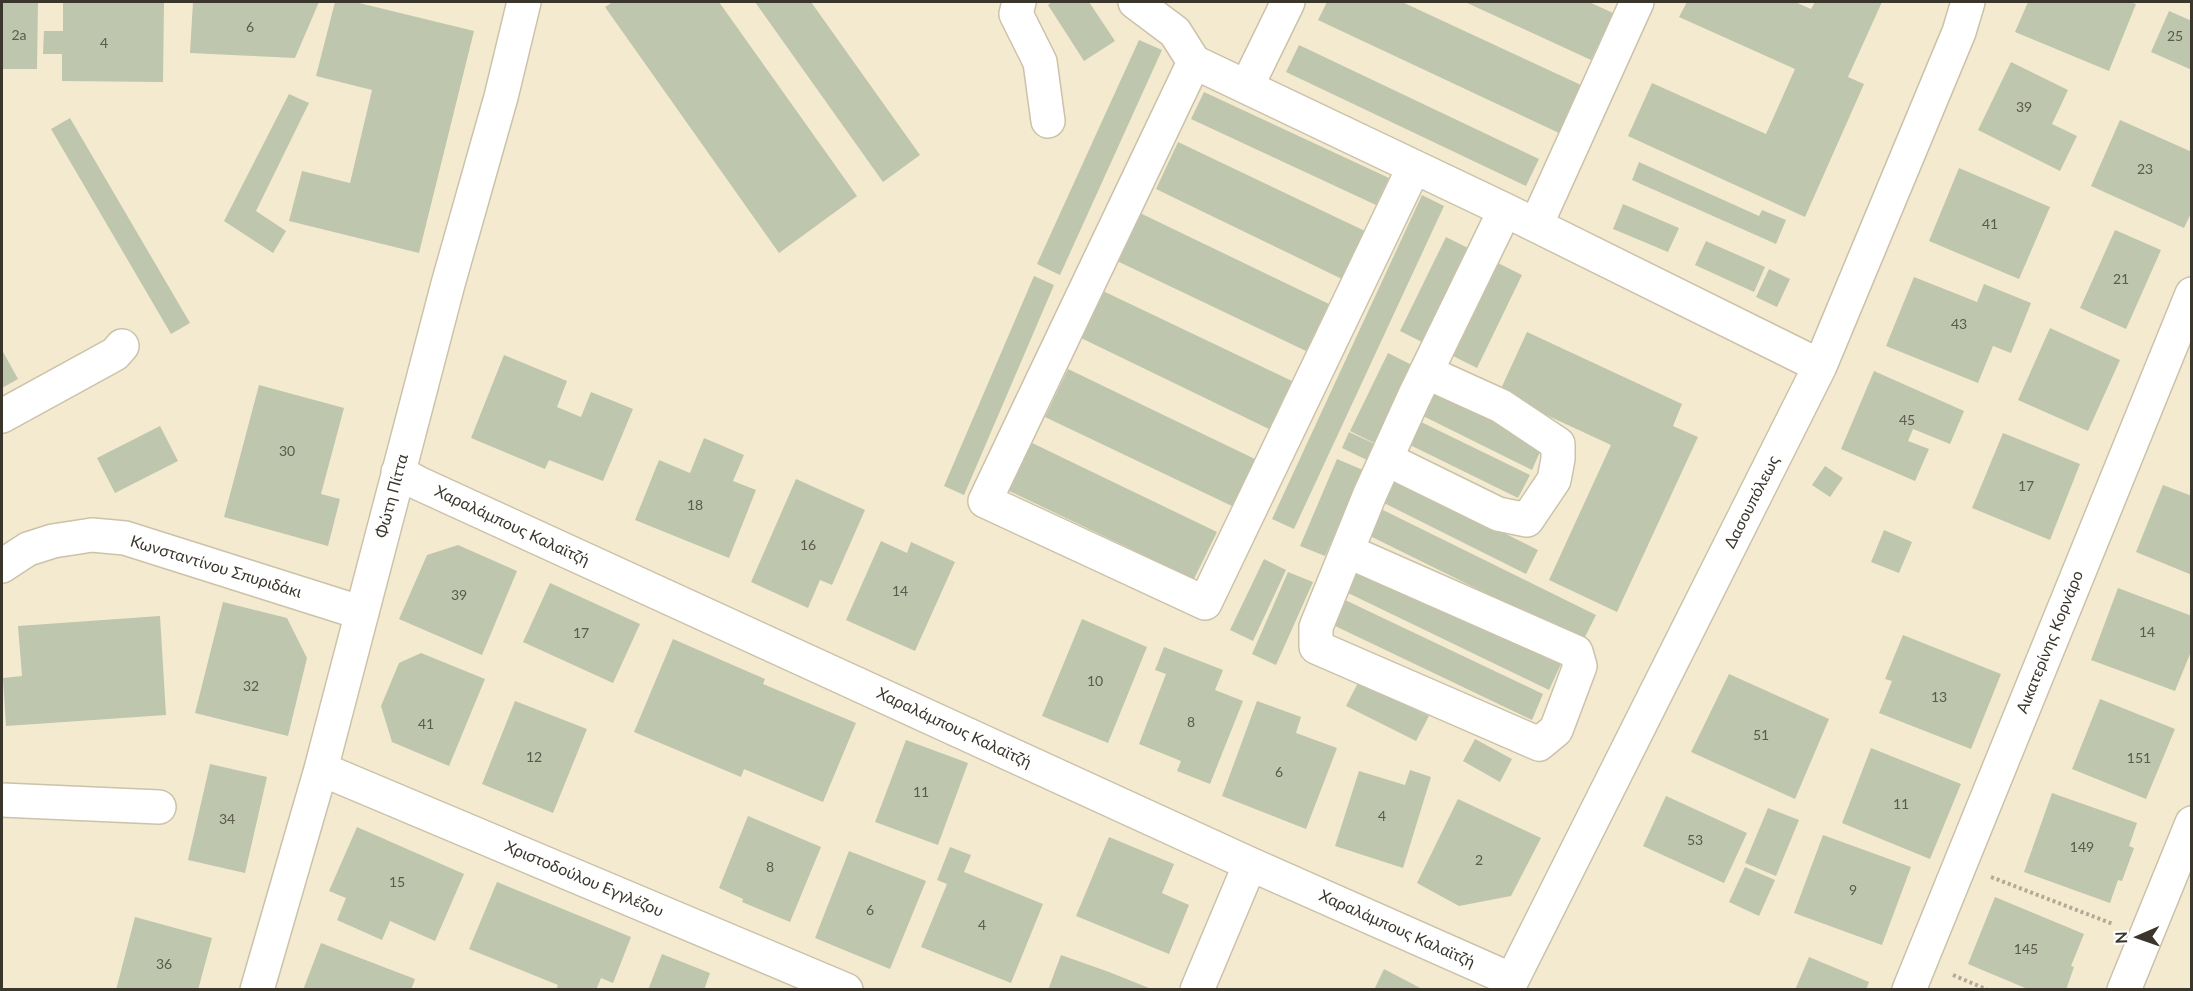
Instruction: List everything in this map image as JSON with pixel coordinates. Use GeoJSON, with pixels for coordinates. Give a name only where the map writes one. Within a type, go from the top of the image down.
{"type":"FeatureCollection","features":[{"type":"Feature","properties":{"kind":"street","name":"Φώτη Πίττα"},"geometry":{"type":"LineString","coordinates":[[257,990],[321,769],[448,285],[501,97],[524,2]]}},
{"type":"Feature","properties":{"kind":"street"},"geometry":{"type":"LineString","coordinates":[[1019,2],[1016,14],[1040,62],[1048,121]]}},
{"type":"Feature","properties":{"kind":"street"},"geometry":{"type":"LineString","coordinates":[[1135,2],[1174,32],[1194,62],[1536,225],[1820,366]]}},
{"type":"Feature","properties":{"kind":"street"},"geometry":{"type":"LineString","coordinates":[[1247,86],[1288,2]]}},
{"type":"Feature","properties":{"kind":"street"},"geometry":{"type":"LineString","coordinates":[[1536,225],[1637,2]]}},
{"type":"Feature","properties":{"kind":"street","name":"Δασουπόλεως"},"geometry":{"type":"LineString","coordinates":[[1510,985],[1820,366],[1959,32],[1968,2]]}},
{"type":"Feature","properties":{"kind":"street"},"geometry":{"type":"LineString","coordinates":[[1194,62],[985,501],[1205,603],[1414,167]]}},
{"type":"Feature","properties":{"kind":"street"},"geometry":{"type":"LineString","coordinates":[[1347,551],[1576,652],[1580,666],[1556,730],[1539,744],[1316,647],[1316,627],[1347,551],[1386,459],[1504,210]]}},
{"type":"Feature","properties":{"kind":"street","name":"Αικατερίνης Κορνάρο"},"geometry":{"type":"LineString","coordinates":[[1909,990],[2192,294]]}},
{"type":"Feature","properties":{"kind":"street"},"geometry":{"type":"LineString","coordinates":[[2,416],[115,354],[122,346]]}},
{"type":"Feature","properties":{"kind":"street"},"geometry":{"type":"LineString","coordinates":[[1386,459],[1498,514],[1527,520],[1554,480],[1558,444],[1501,406],[1426,372]]}},
{"type":"Feature","properties":{"kind":"street","name":"Χαραλάμπους Καλαϊτζή"},"geometry":{"type":"LineString","coordinates":[[398,472],[1510,985]]}},
{"type":"Feature","properties":{"kind":"street","name":"Κωνσταντίνου Σπυριδάκι"},"geometry":{"type":"LineString","coordinates":[[2,566],[28,549],[53,542],[92,535],[126,538],[362,613]]}},
{"type":"Feature","properties":{"kind":"street","name":"Χριστοδούλου Εγγλέζου"},"geometry":{"type":"LineString","coordinates":[[321,769],[846,990]]}},
{"type":"Feature","properties":{"kind":"street"},"geometry":{"type":"LineString","coordinates":[[2,800],[159,807]]}},
{"type":"Feature","properties":{"kind":"street"},"geometry":{"type":"LineString","coordinates":[[2124,990],[2192,823]]}},
{"type":"Feature","properties":{"kind":"street"},"geometry":{"type":"LineString","coordinates":[[1197,990],[1250,864]]}},
{"type":"Feature","properties":{"kind":"path"},"geometry":{"type":"LineString","coordinates":[[1960,865],[2146,936]]}},
{"type":"Feature","properties":{"kind":"building"},"geometry":{"type":"Polygon","coordinates":[[[2,2],[38,2],[37,69],[2,69],[2,2]]]}},
{"type":"Feature","properties":{"kind":"building"},"geometry":{"type":"Polygon","coordinates":[[[63,2],[164,2],[163,82],[62,81],[62,54],[43,54],[44,31],[63,31],[63,2]]]}},
{"type":"Feature","properties":{"kind":"building"},"geometry":{"type":"Polygon","coordinates":[[[193,2],[319,2],[295,58],[190,53],[193,2]]]}},
{"type":"Feature","properties":{"kind":"building"},"geometry":{"type":"Polygon","coordinates":[[[335,2],[355,2],[474,31],[419,253],[289,221],[302,171],[350,183],[372,90],[316,76],[335,2]]]}},
{"type":"Feature","properties":{"kind":"building"},"geometry":{"type":"Polygon","coordinates":[[[613,2],[719,2],[857,196],[779,253],[605,7],[613,2]]]}},
{"type":"Feature","properties":{"kind":"building"},"geometry":{"type":"Polygon","coordinates":[[[755,2],[811,2],[920,155],[883,182],[755,2]]]}},
{"type":"Feature","properties":{"kind":"building"},"geometry":{"type":"Polygon","coordinates":[[[1052,2],[1089,2],[1115,41],[1084,61],[1048,5],[1052,2]]]}},
{"type":"Feature","properties":{"kind":"building"},"geometry":{"type":"Polygon","coordinates":[[[1327,2],[1402,2],[1581,85],[1559,133],[1318,20],[1327,2]]]}},
{"type":"Feature","properties":{"kind":"building"},"geometry":{"type":"Polygon","coordinates":[[[1465,2],[1589,2],[1613,13],[1591,60],[1465,2]]]}},
{"type":"Feature","properties":{"kind":"building"},"geometry":{"type":"Polygon","coordinates":[[[1687,2],[1795,2],[1811,9],[1815,2],[1882,2],[1848,77],[1864,84],[1805,217],[1628,136],[1652,83],[1766,134],[1795,69],[1679,17],[1687,2]]]}},
{"type":"Feature","properties":{"kind":"building"},"geometry":{"type":"Polygon","coordinates":[[[2028,2],[2129,2],[2136,4],[2109,71],[2015,32],[2028,2]]]}},
{"type":"Feature","properties":{"kind":"building"},"geometry":{"type":"Polygon","coordinates":[[[2169,11],[2192,21],[2192,70],[2151,52],[2169,11]]]}},
{"type":"Feature","properties":{"kind":"building"},"geometry":{"type":"Polygon","coordinates":[[[1139,40],[1162,50],[1060,275],[1037,264],[1139,40]]]}},
{"type":"Feature","properties":{"kind":"building"},"geometry":{"type":"Polygon","coordinates":[[[1299,45],[1539,159],[1526,186],[1286,72],[1299,45]]]}},
{"type":"Feature","properties":{"kind":"building"},"geometry":{"type":"Polygon","coordinates":[[[2011,62],[2068,90],[2052,124],[2077,136],[2060,171],[1978,130],[2011,62]]]}},
{"type":"Feature","properties":{"kind":"building"},"geometry":{"type":"Polygon","coordinates":[[[1204,92],[1389,178],[1376,205],[1191,119],[1204,92]]]}},
{"type":"Feature","properties":{"kind":"building"},"geometry":{"type":"Polygon","coordinates":[[[289,94],[309,103],[256,211],[286,231],[273,253],[224,221],[289,94]]]}},
{"type":"Feature","properties":{"kind":"building"},"geometry":{"type":"Polygon","coordinates":[[[70,118],[190,323],[171,334],[51,129],[70,118]]]}},
{"type":"Feature","properties":{"kind":"building"},"geometry":{"type":"Polygon","coordinates":[[[2120,120],[2192,152],[2192,211],[2184,228],[2091,186],[2120,120]]]}},
{"type":"Feature","properties":{"kind":"building"},"geometry":{"type":"Polygon","coordinates":[[[1178,142],[1367,232],[1344,280],[1156,189],[1178,142]]]}},
{"type":"Feature","properties":{"kind":"building"},"geometry":{"type":"Polygon","coordinates":[[[1639,162],[1759,216],[1762,210],[1786,220],[1776,244],[1632,180],[1639,162]]]}},
{"type":"Feature","properties":{"kind":"building"},"geometry":{"type":"Polygon","coordinates":[[[1959,168],[2050,207],[2019,279],[1929,241],[1959,168]]]}},
{"type":"Feature","properties":{"kind":"building"},"geometry":{"type":"Polygon","coordinates":[[[1422,195],[1444,206],[1294,529],[1272,519],[1422,195]]]}},
{"type":"Feature","properties":{"kind":"building"},"geometry":{"type":"Polygon","coordinates":[[[1623,204],[1679,228],[1668,252],[1613,229],[1623,204]]]}},
{"type":"Feature","properties":{"kind":"building"},"geometry":{"type":"Polygon","coordinates":[[[1140,213],[1329,304],[1306,351],[1117,261],[1140,213]]]}},
{"type":"Feature","properties":{"kind":"building"},"geometry":{"type":"Polygon","coordinates":[[[2115,230],[2161,250],[2126,329],[2080,308],[2115,230]]]}},
{"type":"Feature","properties":{"kind":"building"},"geometry":{"type":"Polygon","coordinates":[[[1446,237],[1470,249],[1424,343],[1400,331],[1446,237]]]}},
{"type":"Feature","properties":{"kind":"building"},"geometry":{"type":"Polygon","coordinates":[[[1706,241],[1765,267],[1754,292],[1695,265],[1706,241]]]}},
{"type":"Feature","properties":{"kind":"building"},"geometry":{"type":"Polygon","coordinates":[[[1496,262],[1522,275],[1477,368],[1451,355],[1496,262]]]}},
{"type":"Feature","properties":{"kind":"building"},"geometry":{"type":"Polygon","coordinates":[[[1769,269],[1790,279],[1777,307],[1756,297],[1769,269]]]}},
{"type":"Feature","properties":{"kind":"building"},"geometry":{"type":"Polygon","coordinates":[[[1034,276],[1054,285],[964,495],[944,486],[1034,276]]]}},
{"type":"Feature","properties":{"kind":"building"},"geometry":{"type":"Polygon","coordinates":[[[1914,277],[1977,302],[1984,284],[2031,303],[2011,353],[1993,346],[1978,383],[1886,346],[1914,277]]]}},
{"type":"Feature","properties":{"kind":"building"},"geometry":{"type":"Polygon","coordinates":[[[1103,291],[1292,381],[1269,429],[1081,338],[1103,291]]]}},
{"type":"Feature","properties":{"kind":"building"},"geometry":{"type":"Polygon","coordinates":[[[2050,328],[2120,360],[2088,431],[2018,400],[2050,328]]]}},
{"type":"Feature","properties":{"kind":"building"},"geometry":{"type":"Polygon","coordinates":[[[1527,332],[1682,404],[1673,426],[1698,437],[1617,612],[1549,580],[1611,445],[1499,393],[1527,332]]]}},
{"type":"Feature","properties":{"kind":"building"},"geometry":{"type":"Polygon","coordinates":[[[2,350],[18,379],[2,388],[2,350]]]}},
{"type":"Feature","properties":{"kind":"building"},"geometry":{"type":"Polygon","coordinates":[[[1388,353],[1412,365],[1374,443],[1350,431],[1388,353]]]}},
{"type":"Feature","properties":{"kind":"building"},"geometry":{"type":"Polygon","coordinates":[[[504,355],[567,381],[557,407],[581,417],[591,392],[633,409],[603,481],[549,460],[545,469],[471,438],[504,355]]]}},
{"type":"Feature","properties":{"kind":"building"},"geometry":{"type":"Polygon","coordinates":[[[1068,369],[1257,460],[1234,507],[1045,417],[1068,369]]]}},
{"type":"Feature","properties":{"kind":"building"},"geometry":{"type":"Polygon","coordinates":[[[1874,371],[1964,411],[1950,444],[1913,429],[1908,441],[1929,449],[1915,481],[1841,449],[1874,371]]]}},
{"type":"Feature","properties":{"kind":"building"},"geometry":{"type":"Polygon","coordinates":[[[259,385],[344,408],[321,494],[340,499],[328,546],[224,517],[259,385]]]}},
{"type":"Feature","properties":{"kind":"building"},"geometry":{"type":"Polygon","coordinates":[[[1431,389],[1543,445],[1532,470],[1419,414],[1431,389]]]}},
{"type":"Feature","properties":{"kind":"building"},"geometry":{"type":"Polygon","coordinates":[[[1415,419],[1530,475],[1518,498],[1404,442],[1415,419]]]}},
{"type":"Feature","properties":{"kind":"building"},"geometry":{"type":"Polygon","coordinates":[[[160,426],[178,461],[115,493],[97,458],[160,426]]]}},
{"type":"Feature","properties":{"kind":"building"},"geometry":{"type":"Polygon","coordinates":[[[1349,432],[1375,444],[1367,460],[1342,448],[1349,432]]]}},
{"type":"Feature","properties":{"kind":"building"},"geometry":{"type":"Polygon","coordinates":[[[2003,433],[2080,464],[2050,540],[1972,508],[2003,433]]]}},
{"type":"Feature","properties":{"kind":"building"},"geometry":{"type":"Polygon","coordinates":[[[704,438],[744,455],[733,481],[756,490],[729,558],[635,520],[659,460],[690,473],[704,438]]]}},
{"type":"Feature","properties":{"kind":"building"},"geometry":{"type":"Polygon","coordinates":[[[1028,441],[1217,532],[1194,579],[1005,489],[1028,441]]]}},
{"type":"Feature","properties":{"kind":"building"},"geometry":{"type":"Polygon","coordinates":[[[1337,459],[1363,470],[1325,556],[1300,546],[1337,459]]]}},
{"type":"Feature","properties":{"kind":"building"},"geometry":{"type":"Polygon","coordinates":[[[1825,466],[1843,478],[1830,497],[1812,485],[1825,466]]]}},
{"type":"Feature","properties":{"kind":"building"},"geometry":{"type":"Polygon","coordinates":[[[1394,478],[1538,550],[1526,574],[1382,502],[1394,478]]]}},
{"type":"Feature","properties":{"kind":"building"},"geometry":{"type":"Polygon","coordinates":[[[796,479],[865,510],[832,585],[820,580],[808,608],[751,582],[796,479]]]}},
{"type":"Feature","properties":{"kind":"building"},"geometry":{"type":"Polygon","coordinates":[[[2163,485],[2192,496],[2192,575],[2136,552],[2163,485]]]}},
{"type":"Feature","properties":{"kind":"building"},"geometry":{"type":"Polygon","coordinates":[[[1381,509],[1596,615],[1583,641],[1368,535],[1381,509]]]}},
{"type":"Feature","properties":{"kind":"building"},"geometry":{"type":"Polygon","coordinates":[[[1884,530],[1912,542],[1899,573],[1871,562],[1884,530]]]}},
{"type":"Feature","properties":{"kind":"building"},"geometry":{"type":"Polygon","coordinates":[[[881,541],[907,553],[911,542],[955,562],[915,651],[846,620],[881,541]]]}},
{"type":"Feature","properties":{"kind":"building"},"geometry":{"type":"Polygon","coordinates":[[[458,545],[517,571],[482,655],[399,619],[427,555],[458,545]]]}},
{"type":"Feature","properties":{"kind":"building"},"geometry":{"type":"Polygon","coordinates":[[[1264,559],[1286,570],[1253,641],[1230,630],[1264,559]]]}},
{"type":"Feature","properties":{"kind":"building"},"geometry":{"type":"Polygon","coordinates":[[[1357,565],[1561,664],[1549,690],[1344,591],[1357,565]]]}},
{"type":"Feature","properties":{"kind":"building"},"geometry":{"type":"Polygon","coordinates":[[[1288,572],[1313,582],[1276,665],[1252,654],[1288,572]]]}},
{"type":"Feature","properties":{"kind":"building"},"geometry":{"type":"Polygon","coordinates":[[[550,583],[640,624],[613,683],[523,642],[550,583]]]}},
{"type":"Feature","properties":{"kind":"building"},"geometry":{"type":"Polygon","coordinates":[[[2118,588],[2192,616],[2192,649],[2175,691],[2091,660],[2118,588]]]}},
{"type":"Feature","properties":{"kind":"building"},"geometry":{"type":"Polygon","coordinates":[[[1343,599],[1543,694],[1532,720],[1331,624],[1343,599]]]}},
{"type":"Feature","properties":{"kind":"building"},"geometry":{"type":"Polygon","coordinates":[[[223,602],[287,618],[307,658],[288,736],[195,713],[223,602]]]}},
{"type":"Feature","properties":{"kind":"building"},"geometry":{"type":"Polygon","coordinates":[[[160,616],[166,715],[6,726],[3,678],[22,676],[18,626],[160,616]]]}},
{"type":"Feature","properties":{"kind":"building"},"geometry":{"type":"Polygon","coordinates":[[[1082,619],[1147,647],[1108,743],[1042,716],[1082,619]]]}},
{"type":"Feature","properties":{"kind":"building"},"geometry":{"type":"Polygon","coordinates":[[[1903,635],[2001,674],[1971,749],[1879,713],[1892,681],[1885,679],[1903,635]]]}},
{"type":"Feature","properties":{"kind":"building"},"geometry":{"type":"Polygon","coordinates":[[[673,639],[765,679],[763,684],[856,723],[823,802],[744,769],[741,777],[634,732],[673,639]]]}},
{"type":"Feature","properties":{"kind":"building"},"geometry":{"type":"Polygon","coordinates":[[[1164,647],[1223,670],[1215,690],[1243,701],[1210,784],[1177,771],[1181,761],[1139,744],[1166,674],[1155,670],[1164,647]]]}},
{"type":"Feature","properties":{"kind":"building"},"geometry":{"type":"Polygon","coordinates":[[[421,653],[485,679],[449,766],[392,742],[381,706],[399,663],[421,653]]]}},
{"type":"Feature","properties":{"kind":"building"},"geometry":{"type":"Polygon","coordinates":[[[1729,674],[1829,719],[1795,799],[1691,752],[1729,674]]]}},
{"type":"Feature","properties":{"kind":"building"},"geometry":{"type":"Polygon","coordinates":[[[1359,681],[1429,716],[1416,741],[1346,706],[1359,681]]]}},
{"type":"Feature","properties":{"kind":"building"},"geometry":{"type":"Polygon","coordinates":[[[2100,699],[2175,729],[2146,799],[2072,769],[2100,699]]]}},
{"type":"Feature","properties":{"kind":"building"},"geometry":{"type":"Polygon","coordinates":[[[515,701],[587,729],[553,813],[482,784],[515,701]]]}},
{"type":"Feature","properties":{"kind":"building"},"geometry":{"type":"Polygon","coordinates":[[[1257,701],[1301,717],[1296,733],[1337,748],[1306,829],[1222,796],[1257,701]]]}},
{"type":"Feature","properties":{"kind":"building"},"geometry":{"type":"Polygon","coordinates":[[[1475,739],[1512,759],[1500,782],[1463,761],[1475,739]]]}},
{"type":"Feature","properties":{"kind":"building"},"geometry":{"type":"Polygon","coordinates":[[[906,740],[968,763],[938,845],[875,822],[906,740]]]}},
{"type":"Feature","properties":{"kind":"building"},"geometry":{"type":"Polygon","coordinates":[[[1871,748],[1961,784],[1930,859],[1842,823],[1871,748]]]}},
{"type":"Feature","properties":{"kind":"building"},"geometry":{"type":"Polygon","coordinates":[[[210,764],[267,777],[245,873],[188,860],[210,764]]]}},
{"type":"Feature","properties":{"kind":"building"},"geometry":{"type":"Polygon","coordinates":[[[1410,770],[1431,777],[1403,868],[1335,846],[1359,771],[1405,785],[1410,770]]]}},
{"type":"Feature","properties":{"kind":"building"},"geometry":{"type":"Polygon","coordinates":[[[2052,793],[2137,823],[2129,846],[2134,848],[2122,881],[2118,880],[2110,903],[2024,872],[2052,793]]]}},
{"type":"Feature","properties":{"kind":"building"},"geometry":{"type":"Polygon","coordinates":[[[1666,796],[1747,833],[1724,883],[1643,846],[1666,796]]]}},
{"type":"Feature","properties":{"kind":"building"},"geometry":{"type":"Polygon","coordinates":[[[1458,799],[1541,838],[1511,896],[1459,906],[1417,883],[1458,799]]]}},
{"type":"Feature","properties":{"kind":"building"},"geometry":{"type":"Polygon","coordinates":[[[1768,808],[1799,820],[1776,876],[1745,863],[1768,808]]]}},
{"type":"Feature","properties":{"kind":"building"},"geometry":{"type":"Polygon","coordinates":[[[748,816],[821,847],[790,922],[742,902],[743,899],[719,888],[748,816]]]}},
{"type":"Feature","properties":{"kind":"building"},"geometry":{"type":"Polygon","coordinates":[[[357,827],[464,874],[435,941],[390,921],[382,940],[337,920],[346,898],[329,891],[357,827]]]}},
{"type":"Feature","properties":{"kind":"building"},"geometry":{"type":"Polygon","coordinates":[[[1823,835],[1911,867],[1882,945],[1794,913],[1823,835]]]}},
{"type":"Feature","properties":{"kind":"building"},"geometry":{"type":"Polygon","coordinates":[[[1109,837],[1174,864],[1162,893],[1189,905],[1169,954],[1076,916],[1109,837]]]}},
{"type":"Feature","properties":{"kind":"building"},"geometry":{"type":"Polygon","coordinates":[[[950,847],[971,855],[964,872],[1043,904],[1011,983],[921,947],[947,884],[937,880],[950,847]]]}},
{"type":"Feature","properties":{"kind":"building"},"geometry":{"type":"Polygon","coordinates":[[[849,851],[926,881],[890,969],[815,938],[849,851]]]}},
{"type":"Feature","properties":{"kind":"building"},"geometry":{"type":"Polygon","coordinates":[[[1745,867],[1775,880],[1759,916],[1729,902],[1745,867]]]}},
{"type":"Feature","properties":{"kind":"building"},"geometry":{"type":"Polygon","coordinates":[[[497,882],[631,937],[613,983],[601,978],[596,990],[556,990],[558,985],[469,949],[497,882]]]}},
{"type":"Feature","properties":{"kind":"building"},"geometry":{"type":"Polygon","coordinates":[[[1995,897],[2084,934],[2071,966],[2074,967],[2066,990],[2030,990],[1968,964],[1995,897]]]}},
{"type":"Feature","properties":{"kind":"building"},"geometry":{"type":"Polygon","coordinates":[[[135,917],[212,938],[198,990],[116,990],[135,917]]]}},
{"type":"Feature","properties":{"kind":"building"},"geometry":{"type":"Polygon","coordinates":[[[321,943],[415,979],[411,990],[303,990],[321,943]]]}},
{"type":"Feature","properties":{"kind":"building"},"geometry":{"type":"Polygon","coordinates":[[[662,954],[710,973],[704,990],[648,990],[662,954]]]}},
{"type":"Feature","properties":{"kind":"building"},"geometry":{"type":"Polygon","coordinates":[[[1061,955],[1109,972],[1154,990],[1048,990],[1061,955]]]}},
{"type":"Feature","properties":{"kind":"building"},"geometry":{"type":"Polygon","coordinates":[[[1809,957],[1869,982],[1866,990],[1795,990],[1809,957]]]}},
{"type":"Feature","properties":{"kind":"building"},"geometry":{"type":"Polygon","coordinates":[[[1384,969],[1424,990],[1374,990],[1384,969]]]}}]}
